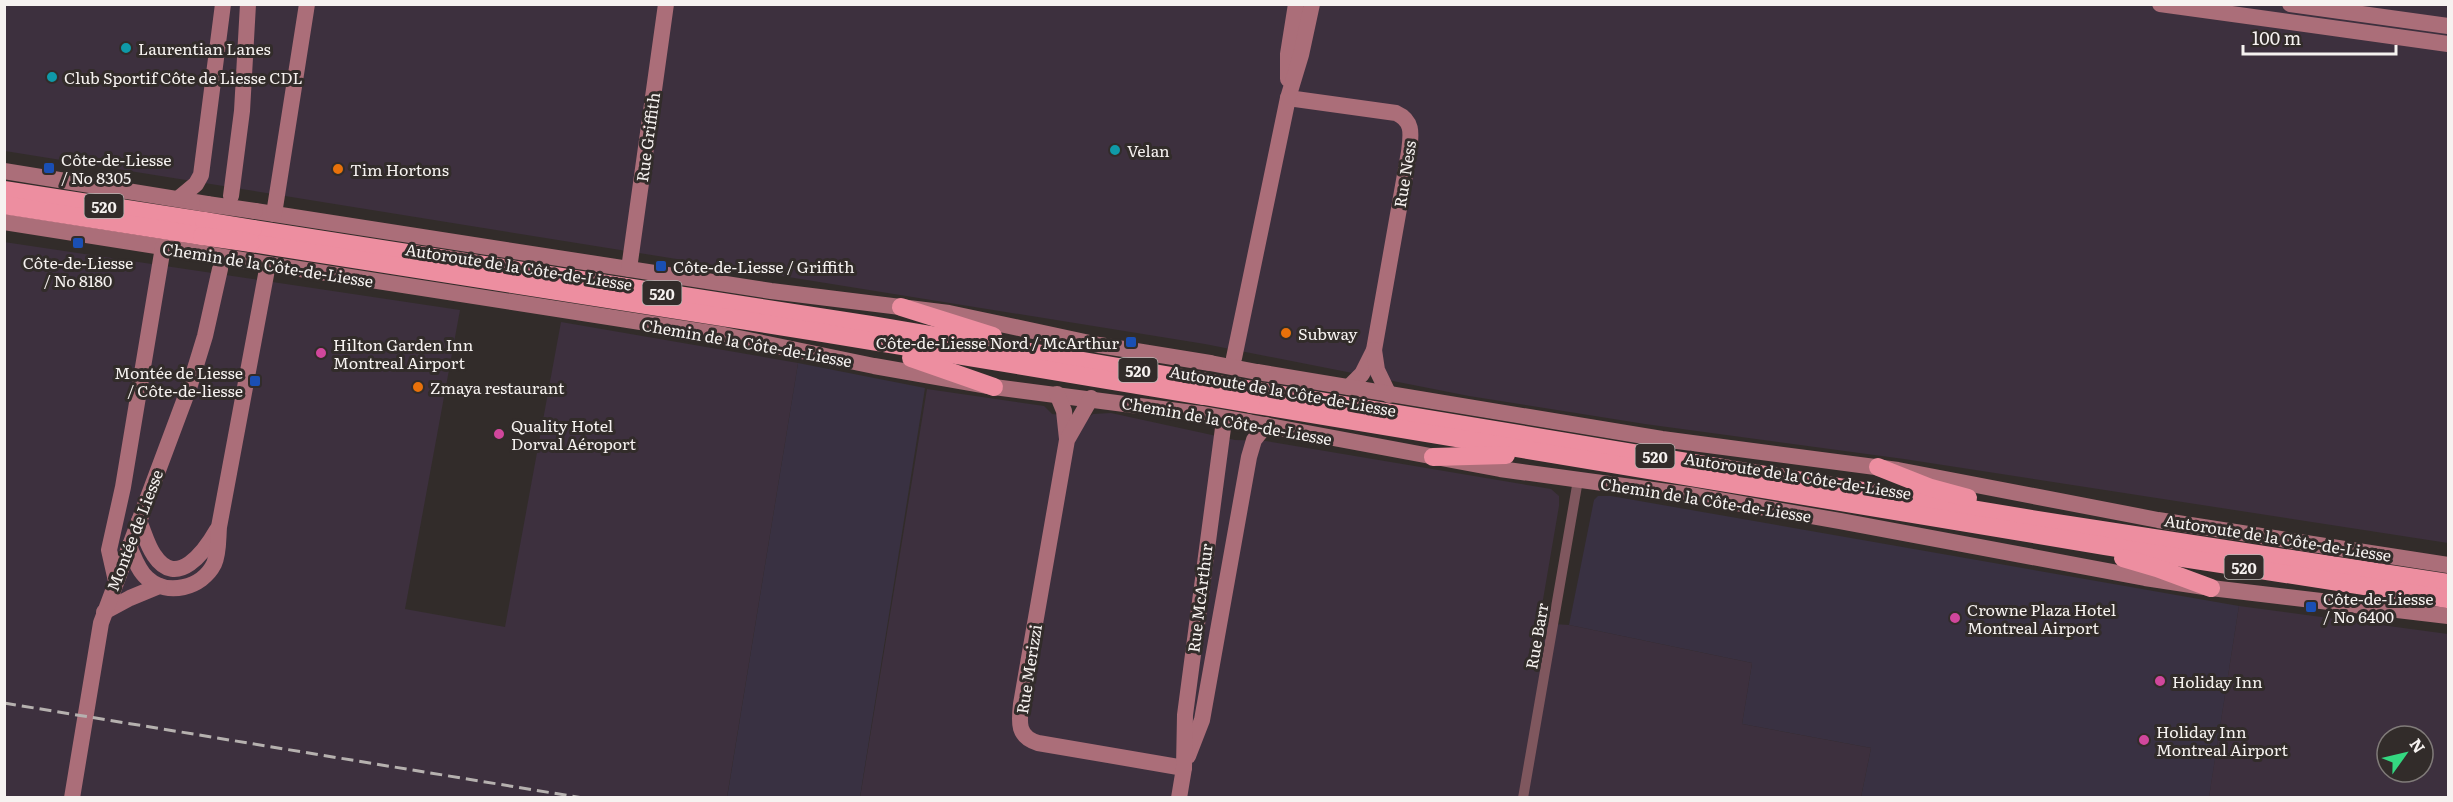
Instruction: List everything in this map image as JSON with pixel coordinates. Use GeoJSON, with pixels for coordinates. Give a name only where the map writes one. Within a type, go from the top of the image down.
{"type":"FeatureCollection","features":[{"type":"Feature","properties":{"kind":"highway","name":"Autoroute de la Côte-de-Liesse"},"geometry":{"type":"LineString","coordinates":[[4,190],[203,228],[823,333],[1205,389],[2448,583]]}},
{"type":"Feature","properties":{"kind":"highway","name":"Autoroute de la Côte-de-Liesse"},"geometry":{"type":"LineString","coordinates":[[4,205],[203,228]]}},
{"type":"Feature","properties":{"kind":"highway","name":"Autoroute de la Côte-de-Liesse"},"geometry":{"type":"LineString","coordinates":[[252,236],[1070,358],[1205,389]]}},
{"type":"Feature","properties":{"kind":"highway"},"geometry":{"type":"LineString","coordinates":[[901,307],[1070,358]]}},
{"type":"Feature","properties":{"kind":"highway"},"geometry":{"type":"LineString","coordinates":[[823,333],[938,366],[994,387]]}},
{"type":"Feature","properties":{"kind":"highway","name":"Autoroute de la Côte-de-Liesse"},"geometry":{"type":"LineString","coordinates":[[1252,397],[1545,453],[2448,599]]}},
{"type":"Feature","properties":{"kind":"highway"},"geometry":{"type":"LineString","coordinates":[[1433,457],[1545,453]]}},
{"type":"Feature","properties":{"kind":"highway"},"geometry":{"type":"LineString","coordinates":[[1878,467],[1931,488],[2056,523]]}},
{"type":"Feature","properties":{"kind":"highway"},"geometry":{"type":"LineString","coordinates":[[2041,535],[2157,568],[2211,588]]}},
{"type":"Feature","properties":{"kind":"street"},"geometry":{"type":"LineString","coordinates":[[178,199],[196,184],[201,175],[223,4]]}},
{"type":"Feature","properties":{"kind":"street"},"geometry":{"type":"LineString","coordinates":[[231,196],[242,111],[248,4]]}},
{"type":"Feature","properties":{"kind":"street"},"geometry":{"type":"LineString","coordinates":[[274,214],[307,4]]}},
{"type":"Feature","properties":{"kind":"street"},"geometry":{"type":"LineString","coordinates":[[299,56],[315,4]]}},
{"type":"Feature","properties":{"kind":"street","name":"Rue Griffith"},"geometry":{"type":"LineString","coordinates":[[629,269],[666,4]]}},
{"type":"Feature","properties":{"kind":"street"},"geometry":{"type":"LineString","coordinates":[[1288,98],[1288,54],[1296,4]]}},
{"type":"Feature","properties":{"kind":"street"},"geometry":{"type":"LineString","coordinates":[[1234,358],[1288,98],[1301,55],[1312,4]]}},
{"type":"Feature","properties":{"kind":"street"},"geometry":{"type":"LineString","coordinates":[[2160,4],[2448,44]]}},
{"type":"Feature","properties":{"kind":"street"},"geometry":{"type":"LineString","coordinates":[[2290,4],[2448,26]]}},
{"type":"Feature","properties":{"kind":"street","name":"Rue Ness"},"geometry":{"type":"LineString","coordinates":[[1288,98],[1396,113],[1406,118],[1410,126],[1409,152],[1374,350],[1362,374],[1350,387]]}},
{"type":"Feature","properties":{"kind":"street","name":"Chemin de la Côte-de-Liesse"},"geometry":{"type":"LineString","coordinates":[[4,171],[178,199],[203,228]]}},
{"type":"Feature","properties":{"kind":"street","name":"Chemin de la Côte-de-Liesse"},"geometry":{"type":"LineString","coordinates":[[252,236],[274,214],[780,292],[975,318],[1099,345],[1205,389],[1252,397],[1350,387],[1662,439],[1878,467],[1974,483],[2115,513],[2448,565]]}},
{"type":"Feature","properties":{"kind":"street","name":"Chemin de la Côte-de-Liesse"},"geometry":{"type":"LineString","coordinates":[[4,222],[163,248],[203,228],[252,236]]}},
{"type":"Feature","properties":{"kind":"street","name":"Chemin de la Côte-de-Liesse"},"geometry":{"type":"LineString","coordinates":[[252,236],[268,264],[724,335],[873,366],[994,387],[1090,398],[1205,389]]}},
{"type":"Feature","properties":{"kind":"street"},"geometry":{"type":"LineString","coordinates":[[116,581],[108,554],[123,487],[163,248]]}},
{"type":"Feature","properties":{"kind":"street"},"geometry":{"type":"LineString","coordinates":[[129,546],[141,572],[159,586],[172,589],[194,583],[213,566],[217,555],[219,527],[268,264]]}},
{"type":"Feature","properties":{"kind":"street","name":"Montée de Liesse"},"geometry":{"type":"LineString","coordinates":[[72,798],[104,612],[197,363],[220,269]]}},
{"type":"Feature","properties":{"kind":"street","name":"Rue Ness"},"geometry":{"type":"LineString","coordinates":[[1374,350],[1377,370],[1389,395]]}},
{"type":"Feature","properties":{"kind":"street","name":"Rue Merizzi"},"geometry":{"type":"LineString","coordinates":[[1057,394],[1064,411],[1067,440],[1020,712],[1021,731],[1027,739],[1038,743],[1184,768]]}},
{"type":"Feature","properties":{"kind":"street","name":"Chemin de la Côte-de-Liesse"},"geometry":{"type":"LineString","coordinates":[[1252,397],[1266,425],[1500,470],[1701,496],[2103,571],[2211,588],[2448,616]]}},
{"type":"Feature","properties":{"kind":"street","name":"Rue Merizzi"},"geometry":{"type":"LineString","coordinates":[[1067,440],[1090,398]]}},
{"type":"Feature","properties":{"kind":"street"},"geometry":{"type":"LineString","coordinates":[[1179,798],[1184,768],[1202,720],[1249,457],[1254,440],[1266,425]]}},
{"type":"Feature","properties":{"kind":"street","name":"Rue McArthur"},"geometry":{"type":"LineString","coordinates":[[1184,768],[1185,715],[1223,428]]}},
{"type":"Feature","properties":{"kind":"street","name":"Rue Barr"},"geometry":{"type":"LineString","coordinates":[[1523,798],[1578,480]]}},
{"type":"Feature","properties":{"kind":"street"},"geometry":{"type":"LineString","coordinates":[[139,521],[154,556],[164,565],[173,568],[184,567],[199,558],[219,527]]}},
{"type":"Feature","properties":{"kind":"street"},"geometry":{"type":"LineString","coordinates":[[104,612],[159,586]]}},
{"type":"Feature","properties":{"kind":"shaded area"},"geometry":{"type":"Polygon","coordinates":[[[4,5],[2448,5],[2448,543],[1904,459],[1645,424],[1469,396],[1205,344],[5,151],[4,5]]]}},
{"type":"Feature","properties":{"kind":"shaded area"},"geometry":{"type":"Polygon","coordinates":[[[4,242],[460,310],[405,609],[505,627],[561,322],[798,363],[727,797],[5,797],[4,242]]]}},
{"type":"Feature","properties":{"kind":"shaded area"},"geometry":{"type":"Polygon","coordinates":[[[798,363],[925,388],[860,797],[727,798],[798,363]]]}},
{"type":"Feature","properties":{"kind":"shaded area"},"geometry":{"type":"Polygon","coordinates":[[[927,389],[1044,406],[1052,414],[1088,418],[1093,414],[1111,413],[1235,440],[1266,441],[1551,489],[1559,496],[1559,506],[1539,623],[1569,625],[1752,663],[1742,724],[1871,748],[1861,797],[860,798],[927,389]]]}},
{"type":"Feature","properties":{"kind":"shaded area"},"geometry":{"type":"Polygon","coordinates":[[[1598,496],[1611,496],[2239,606],[2209,798],[1861,797],[1871,748],[1742,724],[1752,663],[1569,625],[1594,500],[1598,496]]]}},
{"type":"Feature","properties":{"kind":"shaded area"},"geometry":{"type":"Polygon","coordinates":[[[2239,606],[2448,634],[2448,797],[2209,797],[2239,606]]]}},
{"type":"Feature","properties":{"kind":"railway"},"geometry":{"type":"LineString","coordinates":[[4,703],[583,798]]}},
{"type":"Feature","properties":{"kind":"place","name":"Laurentian Lanes"},"geometry":{"type":"Point","coordinates":[126,48]}},
{"type":"Feature","properties":{"kind":"place","name":"Club Sportif Côte de Liesse CDL"},"geometry":{"type":"Point","coordinates":[52,77]}},
{"type":"Feature","properties":{"kind":"place","name":"Velan"},"geometry":{"type":"Point","coordinates":[1115,150]}},
{"type":"Feature","properties":{"kind":"place","name":"Côte-de-Liesse / No 8305"},"geometry":{"type":"Point","coordinates":[49,168]}},
{"type":"Feature","properties":{"kind":"place","name":"Tim Hortons"},"geometry":{"type":"Point","coordinates":[338,169]}},
{"type":"Feature","properties":{"kind":"place","name":"Côte-de-Liesse / No 8180"},"geometry":{"type":"Point","coordinates":[78,243]}},
{"type":"Feature","properties":{"kind":"place","name":"Côte-de-Liesse / Griffith"},"geometry":{"type":"Point","coordinates":[661,266]}},
{"type":"Feature","properties":{"kind":"place","name":"Subway"},"geometry":{"type":"Point","coordinates":[1286,333]}},
{"type":"Feature","properties":{"kind":"place","name":"Côte-de-Liesse Nord / McArthur"},"geometry":{"type":"Point","coordinates":[1131,342]}},
{"type":"Feature","properties":{"kind":"place","name":"Hilton Garden Inn Montreal Airport"},"geometry":{"type":"Point","coordinates":[321,353]}},
{"type":"Feature","properties":{"kind":"place","name":"Montée de Liesse / Côte-de-liesse"},"geometry":{"type":"Point","coordinates":[255,381]}},
{"type":"Feature","properties":{"kind":"place","name":"Zmaya restaurant"},"geometry":{"type":"Point","coordinates":[418,387]}},
{"type":"Feature","properties":{"kind":"place","name":"Quality Hotel Dorval Aéroport"},"geometry":{"type":"Point","coordinates":[499,434]}},
{"type":"Feature","properties":{"kind":"place","name":"Côte-de-Liesse / No 6400"},"geometry":{"type":"Point","coordinates":[2311,607]}},
{"type":"Feature","properties":{"kind":"place","name":"Crowne Plaza Hotel Montreal Airport"},"geometry":{"type":"Point","coordinates":[1955,618]}},
{"type":"Feature","properties":{"kind":"place","name":"Holiday Inn"},"geometry":{"type":"Point","coordinates":[2160,681]}},
{"type":"Feature","properties":{"kind":"place","name":"Holiday Inn Montreal Airport"},"geometry":{"type":"Point","coordinates":[2144,740]}}]}
